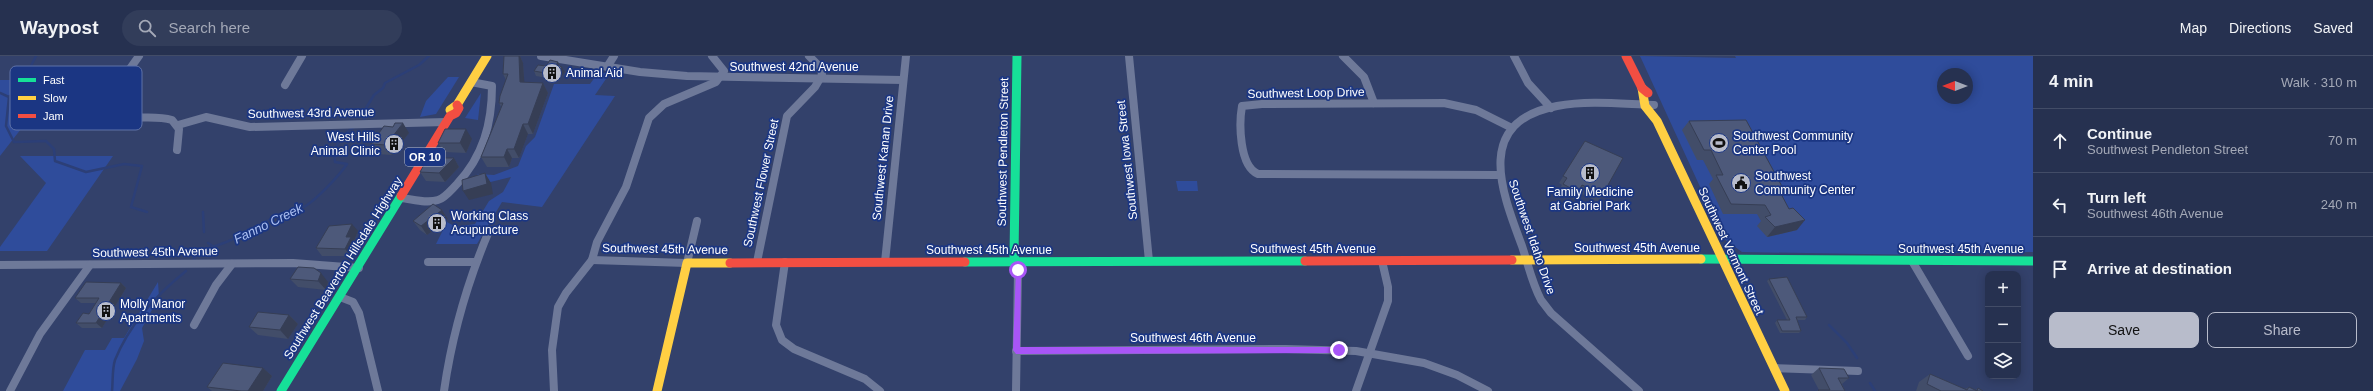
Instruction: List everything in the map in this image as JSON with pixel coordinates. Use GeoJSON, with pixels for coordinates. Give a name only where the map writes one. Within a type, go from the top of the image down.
{"type":"FeatureCollection","features":[{"type":"Feature","properties":{"kind":"street"},"geometry":{"type":"LineString","coordinates":[[132,66],[139,56]]}},
{"type":"Feature","properties":{"kind":"street"},"geometry":{"type":"LineString","coordinates":[[285,85],[302,56]]}},
{"type":"Feature","properties":{"kind":"street","name":"Southwest Beaverton Hillsdale Highway"},"geometry":{"type":"LineString","coordinates":[[281,391],[401,198],[448,119],[456,113],[459,108],[457,105],[487,56]]}},
{"type":"Feature","properties":{"kind":"street","name":"Southwest 42nd Avenue"},"geometry":{"type":"LineString","coordinates":[[541,56],[607,67],[721,78],[903,80]]}},
{"type":"Feature","properties":{"kind":"street"},"geometry":{"type":"LineString","coordinates":[[607,67],[614,56]]}},
{"type":"Feature","properties":{"kind":"street"},"geometry":{"type":"LineString","coordinates":[[554,391],[552,350],[558,307],[566,293],[592,260],[598,242],[626,187],[649,118],[664,104],[710,85],[721,78],[724,73],[723,68],[712,56]]}},
{"type":"Feature","properties":{"kind":"street"},"geometry":{"type":"LineString","coordinates":[[809,56],[821,70],[822,78]]}},
{"type":"Feature","properties":{"kind":"street","name":"Southwest Kanan Drive"},"geometry":{"type":"LineString","coordinates":[[885,262],[906,56]]}},
{"type":"Feature","properties":{"kind":"street","name":"Southwest Pendleton Street"},"geometry":{"type":"LineString","coordinates":[[1016,391],[1018,270],[1014,256],[1017,56]]}},
{"type":"Feature","properties":{"kind":"street","name":"Southwest Iowa Street"},"geometry":{"type":"LineString","coordinates":[[1129,56],[1149,261]]}},
{"type":"Feature","properties":{"kind":"street"},"geometry":{"type":"LineString","coordinates":[[1343,56],[1364,77],[1374,103]]}},
{"type":"Feature","properties":{"kind":"street"},"geometry":{"type":"LineString","coordinates":[[1514,56],[1528,82],[1551,108]]}},
{"type":"Feature","properties":{"kind":"street","name":"Southwest Vermont Street"},"geometry":{"type":"LineString","coordinates":[[1626,56],[1642,88],[1648,94],[1650,105],[1660,117],[1657,121],[1785,391]]}},
{"type":"Feature","properties":{"kind":"street","name":"Southwest Flower Street"},"geometry":{"type":"LineString","coordinates":[[757,262],[787,116],[794,105],[814,88],[822,78]]}},
{"type":"Feature","properties":{"kind":"street"},"geometry":{"type":"LineString","coordinates":[[401,198],[432,201],[443,197],[462,179],[479,156],[489,128],[492,86],[490,84],[471,82]]}},
{"type":"Feature","properties":{"kind":"street","name":"Southwest Loop Drive"},"geometry":{"type":"LineString","coordinates":[[1498,175],[1271,175],[1254,172],[1248,164],[1240,124],[1242,106],[1374,103],[1454,104],[1483,112],[1512,128]]}},
{"type":"Feature","properties":{"kind":"street","name":"Southwest Idaho Drive"},"geometry":{"type":"LineString","coordinates":[[1639,391],[1544,305],[1498,175],[1501,146],[1512,128],[1528,116],[1551,108],[1578,104],[1650,105]]}},
{"type":"Feature","properties":{"kind":"street"},"geometry":{"type":"LineString","coordinates":[[142,117],[161,117],[172,120],[178,125],[180,133],[177,150]]}},
{"type":"Feature","properties":{"kind":"street","name":"Southwest 43rd Avenue"},"geometry":{"type":"LineString","coordinates":[[178,125],[206,117],[250,128],[448,119]]}},
{"type":"Feature","properties":{"kind":"street"},"geometry":{"type":"LineString","coordinates":[[657,391],[697,221]]}},
{"type":"Feature","properties":{"kind":"street"},"geometry":{"type":"LineString","coordinates":[[444,391],[455,334],[476,262],[489,231]]}},
{"type":"Feature","properties":{"kind":"street","name":"Southwest 45th Avenue"},"geometry":{"type":"LineString","coordinates":[[592,260],[688,263],[1527,260],[2033,261]]}},
{"type":"Feature","properties":{"kind":"street"},"geometry":{"type":"LineString","coordinates":[[1356,391],[1388,301],[1388,287],[1382,261]]}},
{"type":"Feature","properties":{"kind":"street"},"geometry":{"type":"LineString","coordinates":[[1912,261],[1968,356]]}},
{"type":"Feature","properties":{"kind":"street"},"geometry":{"type":"LineString","coordinates":[[428,262],[476,262]]}},
{"type":"Feature","properties":{"kind":"street"},"geometry":{"type":"LineString","coordinates":[[785,262],[776,325],[782,340],[794,349],[865,379],[880,391]]}},
{"type":"Feature","properties":{"kind":"street","name":"Southwest 45th Avenue"},"geometry":{"type":"LineString","coordinates":[[0,265],[293,263],[358,268]]}},
{"type":"Feature","properties":{"kind":"street"},"geometry":{"type":"LineString","coordinates":[[194,324],[216,284],[232,264]]}},
{"type":"Feature","properties":{"kind":"street"},"geometry":{"type":"LineString","coordinates":[[10,391],[40,334],[90,265]]}},
{"type":"Feature","properties":{"kind":"street"},"geometry":{"type":"LineString","coordinates":[[340,297],[353,302],[359,313],[378,391]]}},
{"type":"Feature","properties":{"kind":"street","name":"Southwest 46th Avenue"},"geometry":{"type":"LineString","coordinates":[[1016,350],[1310,350],[1369,352],[1429,364],[1488,391]]}},
{"type":"Feature","properties":{"kind":"street"},"geometry":{"type":"LineString","coordinates":[[1774,368],[1847,369],[1858,372]]}},
{"type":"Feature","properties":{"kind":"shaded area"},"geometry":{"type":"Polygon","coordinates":[[[1640,56],[1736,58],[1735,56],[2033,56],[2033,252],[1930,253],[1922,255],[1742,252],[1724,239],[1640,56]]]}},
{"type":"Feature","properties":{"kind":"shaded area"},"geometry":{"type":"Polygon","coordinates":[[[598,73],[610,73],[595,95],[615,96],[542,207],[502,202],[477,244],[436,244],[447,222],[456,227],[475,224],[489,201],[503,192],[511,177],[466,188],[478,174],[494,175],[518,166],[526,146],[535,137],[554,84],[590,84],[598,73]]]}},
{"type":"Feature","properties":{"kind":"shaded area"},"geometry":{"type":"Polygon","coordinates":[[[448,77],[459,77],[436,114],[420,117],[426,101],[448,77]]]}},
{"type":"Feature","properties":{"kind":"shaded area"},"geometry":{"type":"Polygon","coordinates":[[[0,80],[10,80],[10,130],[20,130],[0,156],[0,80]]]}},
{"type":"Feature","properties":{"kind":"shaded area"},"geometry":{"type":"Polygon","coordinates":[[[481,93],[478,120],[465,118],[481,93]]]}},
{"type":"Feature","properties":{"kind":"shaded area"},"geometry":{"type":"Polygon","coordinates":[[[20,156],[113,156],[47,251],[0,251],[0,247],[46,183],[20,156]]]}},
{"type":"Feature","properties":{"kind":"shaded area"},"geometry":{"type":"Polygon","coordinates":[[[1176,181],[1197,181],[1198,191],[1178,191],[1176,181]]]}},
{"type":"Feature","properties":{"kind":"shaded area"},"geometry":{"type":"Polygon","coordinates":[[[158,282],[159,297],[142,328],[144,341],[137,359],[120,391],[63,391],[85,350],[105,350],[112,338],[124,338],[158,282]]]}},
{"type":"Feature","properties":{"kind":"building"},"geometry":{"type":"Polygon","coordinates":[[[504,56],[519,56],[520,82],[543,83],[528,124],[523,124],[514,149],[507,149],[504,157],[481,157],[503,103],[499,103],[500,96],[508,74],[503,74],[504,56]]]}},
{"type":"Feature","properties":{"kind":"building"},"geometry":{"type":"Polygon","coordinates":[[[550,60],[558,62],[556,65],[562,67],[557,75],[534,71],[538,65],[546,66],[550,60]]]}},
{"type":"Feature","properties":{"kind":"building","name":"Southwest Community Center"},"geometry":{"type":"Polygon","coordinates":[[[1746,120],[1785,192],[1780,192],[1789,209],[1793,208],[1805,220],[1775,227],[1765,217],[1771,215],[1765,205],[1731,204],[1716,175],[1723,175],[1711,150],[1704,150],[1689,121],[1746,120]]]}},
{"type":"Feature","properties":{"kind":"building"},"geometry":{"type":"Polygon","coordinates":[[[395,123],[403,123],[386,145],[371,144],[384,126],[393,127],[395,123]]]}},
{"type":"Feature","properties":{"kind":"building"},"geometry":{"type":"Polygon","coordinates":[[[445,129],[466,129],[460,143],[438,143],[445,129]]]}},
{"type":"Feature","properties":{"kind":"building","name":"Family Medicine at Gabriel Park"},"geometry":{"type":"Polygon","coordinates":[[[1585,141],[1623,158],[1603,194],[1582,185],[1578,192],[1563,184],[1567,178],[1563,176],[1585,141]]]}},
{"type":"Feature","properties":{"kind":"building"},"geometry":{"type":"Polygon","coordinates":[[[428,158],[454,158],[439,173],[420,172],[428,158]]]}},
{"type":"Feature","properties":{"kind":"building"},"geometry":{"type":"Polygon","coordinates":[[[485,173],[487,184],[463,191],[462,180],[485,173]]]}},
{"type":"Feature","properties":{"kind":"building"},"geometry":{"type":"Polygon","coordinates":[[[433,204],[442,210],[421,226],[413,221],[433,204]]]}},
{"type":"Feature","properties":{"kind":"building"},"geometry":{"type":"Polygon","coordinates":[[[352,224],[346,237],[351,237],[345,249],[316,248],[329,226],[352,224]]]}},
{"type":"Feature","properties":{"kind":"building"},"geometry":{"type":"Polygon","coordinates":[[[298,267],[314,268],[321,273],[318,281],[290,279],[298,267]]]}},
{"type":"Feature","properties":{"kind":"building"},"geometry":{"type":"Polygon","coordinates":[[[1787,277],[1807,317],[1796,317],[1801,331],[1782,331],[1777,320],[1790,320],[1769,279],[1787,277]]]}},
{"type":"Feature","properties":{"kind":"building"},"geometry":{"type":"Polygon","coordinates":[[[86,282],[121,283],[96,323],[76,323],[83,313],[89,314],[99,298],[75,298],[86,282]]]}},
{"type":"Feature","properties":{"kind":"building"},"geometry":{"type":"Polygon","coordinates":[[[258,312],[289,315],[280,330],[249,327],[258,312]]]}},
{"type":"Feature","properties":{"kind":"building"},"geometry":{"type":"Polygon","coordinates":[[[223,363],[263,368],[248,391],[207,387],[223,363]]]}},
{"type":"Feature","properties":{"kind":"building"},"geometry":{"type":"Polygon","coordinates":[[[1819,368],[1844,369],[1849,378],[1838,378],[1845,391],[1819,391],[1818,390],[1830,390],[1819,368]]]}},
{"type":"Feature","properties":{"kind":"building"},"geometry":{"type":"Polygon","coordinates":[[[1930,374],[1967,390],[1969,387],[1977,391],[1941,391],[1927,384],[1930,374]]]}},
{"type":"Feature","properties":{"kind":"waterway"},"geometry":{"type":"LineString","coordinates":[[31,66],[36,56]]}},
{"type":"Feature","properties":{"kind":"waterway","name":"Fanno Creek"},"geometry":{"type":"LineString","coordinates":[[364,119],[363,113],[374,95],[383,88],[385,83],[419,65],[429,56]]}},
{"type":"Feature","properties":{"kind":"waterway"},"geometry":{"type":"LineString","coordinates":[[0,93],[9,97]]}},
{"type":"Feature","properties":{"kind":"waterway"},"geometry":{"type":"LineString","coordinates":[[9,97],[6,126],[14,142],[46,141],[54,149],[55,161],[86,172],[124,164],[142,166],[131,207],[147,212]]}},
{"type":"Feature","properties":{"kind":"waterway","name":"Fanno Creek"},"geometry":{"type":"LineString","coordinates":[[213,247],[251,230],[280,214],[304,207],[315,199],[347,164],[335,162],[335,151],[345,134],[354,127]]}},
{"type":"Feature","properties":{"kind":"waterway"},"geometry":{"type":"LineString","coordinates":[[203,212],[204,232]]}},
{"type":"Feature","properties":{"kind":"waterway","name":"Fanno Creek"},"geometry":{"type":"LineString","coordinates":[[208,243],[213,247]]}},
{"type":"Feature","properties":{"kind":"waterway","name":"Fanno Creek"},"geometry":{"type":"LineString","coordinates":[[194,258],[200,250],[213,247]]}},
{"type":"Feature","properties":{"kind":"waterway","name":"Fanno Creek"},"geometry":{"type":"LineString","coordinates":[[112,391],[115,360],[128,334],[154,300],[186,271]]}},
{"type":"Feature","properties":{"kind":"waterway"},"geometry":{"type":"LineString","coordinates":[[1829,325],[1847,343],[1857,358]]}},
{"type":"Feature","properties":{"kind":"waterway"},"geometry":{"type":"LineString","coordinates":[[1870,383],[1875,391]]}},
{"type":"Feature","properties":{"kind":"traffic: fast"},"geometry":{"type":"LineString","coordinates":[[1016,263],[1014,256],[1017,56]]}},
{"type":"Feature","properties":{"kind":"traffic: fast"},"geometry":{"type":"LineString","coordinates":[[281,391],[401,196]]}},
{"type":"Feature","properties":{"kind":"traffic: fast"},"geometry":{"type":"LineString","coordinates":[[1701,259],[2033,261]]}},
{"type":"Feature","properties":{"kind":"traffic: fast"},"geometry":{"type":"LineString","coordinates":[[965,262],[1305,261]]}},
{"type":"Feature","properties":{"kind":"traffic: slow"},"geometry":{"type":"LineString","coordinates":[[450,110],[457,105],[487,56]]}},
{"type":"Feature","properties":{"kind":"traffic: slow"},"geometry":{"type":"LineString","coordinates":[[1642,88],[1645,106],[1657,121],[1785,391]]}},
{"type":"Feature","properties":{"kind":"traffic: slow"},"geometry":{"type":"LineString","coordinates":[[1512,260],[1701,259]]}},
{"type":"Feature","properties":{"kind":"traffic: slow"},"geometry":{"type":"LineString","coordinates":[[657,391],[687,263],[730,263]]}},
{"type":"Feature","properties":{"kind":"traffic: jam"},"geometry":{"type":"LineString","coordinates":[[1626,56],[1642,88],[1648,93]]}},
{"type":"Feature","properties":{"kind":"traffic: jam"},"geometry":{"type":"LineString","coordinates":[[401,196],[450,116],[456,113],[459,108],[457,105]]}},
{"type":"Feature","properties":{"kind":"traffic: jam"},"geometry":{"type":"LineString","coordinates":[[1305,261],[1512,260]]}},
{"type":"Feature","properties":{"kind":"traffic: jam"},"geometry":{"type":"LineString","coordinates":[[730,263],[965,262]]}},
{"type":"Feature","properties":{"kind":"place","name":"Animal Aid"},"geometry":{"type":"Point","coordinates":[552,73]}},
{"type":"Feature","properties":{"kind":"place","name":"Southwest Community Center Pool"},"geometry":{"type":"Point","coordinates":[1719,143]}},
{"type":"Feature","properties":{"kind":"place","name":"West Hills Animal Clinic"},"geometry":{"type":"Point","coordinates":[394,144]}},
{"type":"Feature","properties":{"kind":"place","name":"Family Medicine at Gabriel Park"},"geometry":{"type":"Point","coordinates":[1590,173]}},
{"type":"Feature","properties":{"kind":"place","name":"Southwest Community Center"},"geometry":{"type":"Point","coordinates":[1741,183]}},
{"type":"Feature","properties":{"kind":"place","name":"Working Class Acupuncture"},"geometry":{"type":"Point","coordinates":[437,223]}},
{"type":"Feature","properties":{"kind":"place","name":"Molly Manor Apartments"},"geometry":{"type":"Point","coordinates":[106,311]}},
{"type":"Feature","properties":{"kind":"route"},"geometry":{"type":"LineString","coordinates":[[1018,270],[1016,350],[1339,350]]}}]}
